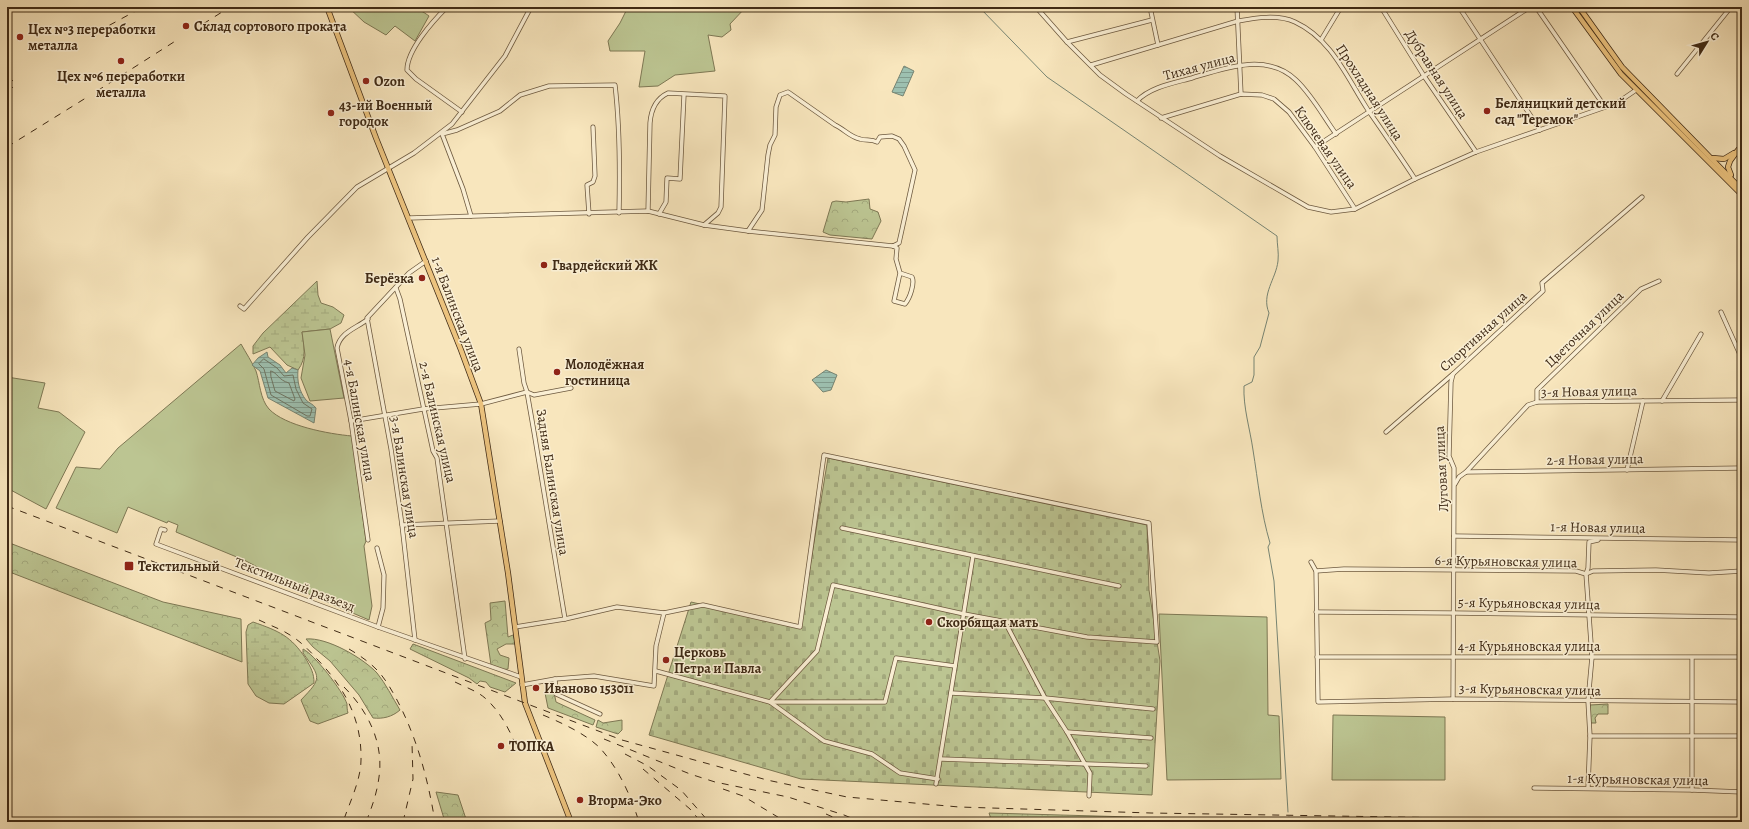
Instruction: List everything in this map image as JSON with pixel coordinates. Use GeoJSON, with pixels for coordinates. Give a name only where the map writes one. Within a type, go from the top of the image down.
{"type":"FeatureCollection","features":[{"type":"Feature","properties":{"kind":"main road","name":"1-я Балинская улица"},"geometry":{"type":"LineString","coordinates":[[327,7],[461,350],[480,404],[500,521],[522,685],[527,709],[571,822]]}},
{"type":"Feature","properties":{"kind":"main road"},"geometry":{"type":"LineString","coordinates":[[1572,7],[1608,57],[1636,90],[1720,170],[1738,185]]}},
{"type":"Feature","properties":{"kind":"main road"},"geometry":{"type":"LineString","coordinates":[[1579,7],[1622,67],[1712,158],[1742,196]]}},
{"type":"Feature","properties":{"kind":"main road"},"geometry":{"type":"LineString","coordinates":[[1720,170],[1742,146]]}},
{"type":"Feature","properties":{"kind":"main road"},"geometry":{"type":"LineString","coordinates":[[1712,158],[1724,159],[1738,150]]}},
{"type":"Feature","properties":{"kind":"main road"},"geometry":{"type":"LineString","coordinates":[[1738,150],[1730,161],[1728,167],[1730,173],[1742,190]]}},
{"type":"Feature","properties":{"kind":"street"},"geometry":{"type":"LineString","coordinates":[[447,7],[426,31],[418,43],[407,63],[407,70],[411,76],[462,112]]}},
{"type":"Feature","properties":{"kind":"street"},"geometry":{"type":"LineString","coordinates":[[240,306],[244,309],[346,197],[357,187],[442,134],[452,124],[505,56],[531,7]]}},
{"type":"Feature","properties":{"kind":"street"},"geometry":{"type":"LineString","coordinates":[[1036,7],[1067,42],[1100,75],[1137,102],[1220,156],[1308,207],[1331,212],[1355,209],[1415,179],[1476,152],[1605,107],[1625,98],[1636,90]]}},
{"type":"Feature","properties":{"kind":"street"},"geometry":{"type":"LineString","coordinates":[[1150,7],[1158,46]]}},
{"type":"Feature","properties":{"kind":"street"},"geometry":{"type":"LineString","coordinates":[[1237,7],[1241,94]]}},
{"type":"Feature","properties":{"kind":"street"},"geometry":{"type":"LineString","coordinates":[[1321,40],[1341,7]]}},
{"type":"Feature","properties":{"kind":"street","name":"Дубравная улица"},"geometry":{"type":"LineString","coordinates":[[1382,7],[1424,76],[1476,152]]}},
{"type":"Feature","properties":{"kind":"street"},"geometry":{"type":"LineString","coordinates":[[1459,7],[1540,130]]}},
{"type":"Feature","properties":{"kind":"street"},"geometry":{"type":"LineString","coordinates":[[1315,148],[1530,7]]}},
{"type":"Feature","properties":{"kind":"street"},"geometry":{"type":"LineString","coordinates":[[1536,7],[1605,107]]}},
{"type":"Feature","properties":{"kind":"street"},"geometry":{"type":"LineString","coordinates":[[1677,74],[1731,7]]}},
{"type":"Feature","properties":{"kind":"street","name":"Прохладная улица"},"geometry":{"type":"LineString","coordinates":[[1091,66],[1238,21],[1254,18],[1279,18],[1294,21],[1321,40],[1338,60],[1369,112],[1415,179]]}},
{"type":"Feature","properties":{"kind":"street"},"geometry":{"type":"LineString","coordinates":[[1067,42],[1152,20]]}},
{"type":"Feature","properties":{"kind":"street","name":"Тихая улица"},"geometry":{"type":"LineString","coordinates":[[1137,102],[1143,95],[1170,84],[1226,68],[1265,65],[1275,68],[1290,76],[1304,89],[1336,134]]}},
{"type":"Feature","properties":{"kind":"street"},"geometry":{"type":"LineString","coordinates":[[442,134],[457,130],[500,111],[520,95],[540,88],[548,86],[615,85],[618,109],[620,178],[619,213]]}},
{"type":"Feature","properties":{"kind":"street"},"geometry":{"type":"LineString","coordinates":[[409,218],[589,214],[648,211],[704,225],[748,231],[893,246],[899,243],[915,170],[904,146],[899,140],[892,136],[880,137],[877,142],[861,139],[847,133],[843,128],[795,96],[788,92],[784,93],[780,95],[776,107],[775,135],[770,145],[768,154],[762,210],[748,231]]}},
{"type":"Feature","properties":{"kind":"street"},"geometry":{"type":"LineString","coordinates":[[648,211],[651,114],[654,105],[668,93],[725,96],[721,207],[718,213],[704,225]]}},
{"type":"Feature","properties":{"kind":"street","name":"Ключевая улица"},"geometry":{"type":"LineString","coordinates":[[1161,118],[1241,94],[1262,95],[1278,102],[1289,112],[1315,148],[1355,209]]}},
{"type":"Feature","properties":{"kind":"street"},"geometry":{"type":"LineString","coordinates":[[659,214],[666,202],[667,178],[680,178],[684,95]]}},
{"type":"Feature","properties":{"kind":"street"},"geometry":{"type":"LineString","coordinates":[[589,214],[587,185],[593,182],[595,176],[593,127]]}},
{"type":"Feature","properties":{"kind":"street"},"geometry":{"type":"LineString","coordinates":[[442,134],[462,185],[471,216]]}},
{"type":"Feature","properties":{"kind":"street","name":"Спортивная улица"},"geometry":{"type":"LineString","coordinates":[[1386,432],[1453,374],[1543,291],[1542,283],[1642,197]]}},
{"type":"Feature","properties":{"kind":"street"},"geometry":{"type":"LineString","coordinates":[[893,246],[896,248],[896,259],[900,273],[894,301],[905,304],[908,300],[913,280],[912,277],[900,273]]}},
{"type":"Feature","properties":{"kind":"street"},"geometry":{"type":"LineString","coordinates":[[368,318],[409,273],[426,261]]}},
{"type":"Feature","properties":{"kind":"street","name":"Цветочная улица"},"geometry":{"type":"LineString","coordinates":[[1537,402],[1537,390],[1542,385],[1641,289],[1659,281]]}},
{"type":"Feature","properties":{"kind":"street","name":"2-я Балинская улица"},"geometry":{"type":"LineString","coordinates":[[396,288],[400,299],[433,451],[437,458],[466,658]]}},
{"type":"Feature","properties":{"kind":"street"},"geometry":{"type":"LineString","coordinates":[[1721,312],[1742,359]]}},
{"type":"Feature","properties":{"kind":"street","name":"3-я Балинская улица"},"geometry":{"type":"LineString","coordinates":[[368,318],[402,525],[415,640]]}},
{"type":"Feature","properties":{"kind":"street","name":"4-я Балинская улица"},"geometry":{"type":"LineString","coordinates":[[368,318],[352,328],[337,345],[368,540]]}},
{"type":"Feature","properties":{"kind":"street"},"geometry":{"type":"LineString","coordinates":[[1662,401],[1701,334]]}},
{"type":"Feature","properties":{"kind":"street","name":"Задняя Балинская улица"},"geometry":{"type":"LineString","coordinates":[[519,349],[565,619]]}},
{"type":"Feature","properties":{"kind":"street","name":"Луговая улица"},"geometry":{"type":"LineString","coordinates":[[1453,374],[1451,382],[1449,456],[1454,468],[1453,699]]}},
{"type":"Feature","properties":{"kind":"street"},"geometry":{"type":"LineString","coordinates":[[350,422],[423,409],[480,404],[527,392],[534,395],[571,388]]}},
{"type":"Feature","properties":{"kind":"street","name":"3-я Новая улица"},"geometry":{"type":"LineString","coordinates":[[1466,472],[1528,404],[1537,402],[1742,400]]}},
{"type":"Feature","properties":{"kind":"street"},"geometry":{"type":"LineString","coordinates":[[1627,470],[1643,401]]}},
{"type":"Feature","properties":{"kind":"street"},"geometry":{"type":"LineString","coordinates":[[515,628],[565,619],[617,607],[664,613],[703,605],[800,627],[824,455],[1149,523],[1157,642],[1087,637],[964,614],[833,585],[817,651],[770,702]]}},
{"type":"Feature","properties":{"kind":"street","name":"2-я Новая улица"},"geometry":{"type":"LineString","coordinates":[[1466,472],[1742,468]]}},
{"type":"Feature","properties":{"kind":"street"},"geometry":{"type":"LineString","coordinates":[[1454,485],[1459,477],[1466,472]]}},
{"type":"Feature","properties":{"kind":"street"},"geometry":{"type":"LineString","coordinates":[[402,525],[500,521]]}},
{"type":"Feature","properties":{"kind":"street"},"geometry":{"type":"LineString","coordinates":[[842,528],[1119,586]]}},
{"type":"Feature","properties":{"kind":"street","name":"Текстильный разъезд"},"geometry":{"type":"LineString","coordinates":[[165,530],[161,529],[156,544],[378,627]]}},
{"type":"Feature","properties":{"kind":"street","name":"1-я Новая улица"},"geometry":{"type":"LineString","coordinates":[[1454,538],[1742,540]]}},
{"type":"Feature","properties":{"kind":"street"},"geometry":{"type":"LineString","coordinates":[[1588,788],[1590,736],[1588,702],[1592,657],[1586,574],[1588,568],[1589,542],[1607,539]]}},
{"type":"Feature","properties":{"kind":"street"},"geometry":{"type":"LineString","coordinates":[[377,548],[384,575],[383,608],[378,627],[521,677]]}},
{"type":"Feature","properties":{"kind":"street"},"geometry":{"type":"LineString","coordinates":[[936,784],[973,556]]}},
{"type":"Feature","properties":{"kind":"street"},"geometry":{"type":"LineString","coordinates":[[1311,562],[1316,572],[1317,657]]}},
{"type":"Feature","properties":{"kind":"street","name":"6-я Курьяновская улица"},"geometry":{"type":"LineString","coordinates":[[1316,572],[1344,569],[1576,571],[1586,574],[1593,571],[1656,570],[1709,572],[1742,570]]}},
{"type":"Feature","properties":{"kind":"street","name":"5-я Курьяновская улица"},"geometry":{"type":"LineString","coordinates":[[1316,612],[1742,617]]}},
{"type":"Feature","properties":{"kind":"street"},"geometry":{"type":"LineString","coordinates":[[522,685],[556,679],[594,676],[654,686],[656,646],[664,613]]}},
{"type":"Feature","properties":{"kind":"street"},"geometry":{"type":"LineString","coordinates":[[1005,622],[1044,698],[1067,732],[1090,773],[1089,796]]}},
{"type":"Feature","properties":{"kind":"street","name":"4-я Курьяновская улица"},"geometry":{"type":"LineString","coordinates":[[1317,657],[1742,657]]}},
{"type":"Feature","properties":{"kind":"street","name":"3-я Курьяновская улица"},"geometry":{"type":"LineString","coordinates":[[1317,657],[1318,702],[1453,699],[1588,702],[1742,702]]}},
{"type":"Feature","properties":{"kind":"street"},"geometry":{"type":"LineString","coordinates":[[656,670],[770,702],[885,702],[896,658],[956,666]]}},
{"type":"Feature","properties":{"kind":"street"},"geometry":{"type":"LineString","coordinates":[[1692,658],[1692,790]]}},
{"type":"Feature","properties":{"kind":"street"},"geometry":{"type":"LineString","coordinates":[[556,679],[556,694],[600,714]]}},
{"type":"Feature","properties":{"kind":"street"},"geometry":{"type":"LineString","coordinates":[[951,693],[1044,698],[1153,709]]}},
{"type":"Feature","properties":{"kind":"street"},"geometry":{"type":"LineString","coordinates":[[770,702],[824,741],[872,754],[900,773],[938,779]]}},
{"type":"Feature","properties":{"kind":"street"},"geometry":{"type":"LineString","coordinates":[[1067,732],[1151,738]]}},
{"type":"Feature","properties":{"kind":"street"},"geometry":{"type":"LineString","coordinates":[[1590,736],[1742,736]]}},
{"type":"Feature","properties":{"kind":"street"},"geometry":{"type":"LineString","coordinates":[[941,759],[1146,766]]}},
{"type":"Feature","properties":{"kind":"street","name":"1-я Курьяновская улица"},"geometry":{"type":"LineString","coordinates":[[1534,788],[1742,792]]}},
{"type":"Feature","properties":{"kind":"green space"},"geometry":{"type":"Polygon","coordinates":[[[348,7],[386,7],[387,9],[396,11],[409,7],[417,9],[429,16],[415,41],[395,26],[386,35],[364,22],[348,7]]]}},
{"type":"Feature","properties":{"kind":"green space"},"geometry":{"type":"Polygon","coordinates":[[[628,7],[746,7],[730,24],[731,30],[722,37],[708,35],[715,71],[675,75],[658,86],[639,87],[645,51],[610,51],[608,41],[620,23],[628,7]]]}},
{"type":"Feature","properties":{"kind":"green space"},"geometry":{"type":"Polygon","coordinates":[[[869,199],[870,209],[878,212],[881,221],[872,239],[830,235],[823,232],[832,202],[869,199]]]}},
{"type":"Feature","properties":{"kind":"green space"},"geometry":{"type":"Polygon","coordinates":[[[317,281],[318,295],[321,303],[333,307],[344,315],[341,323],[330,329],[302,332],[304,356],[298,370],[287,365],[270,347],[253,354],[253,346],[263,333],[317,281]]]}},
{"type":"Feature","properties":{"kind":"green space"},"geometry":{"type":"Polygon","coordinates":[[[330,329],[344,398],[310,401],[301,378],[305,355],[302,332],[330,329]]]}},
{"type":"Feature","properties":{"kind":"green space"},"geometry":{"type":"Polygon","coordinates":[[[241,344],[256,371],[264,401],[269,409],[276,415],[285,420],[308,428],[352,436],[366,541],[364,546],[372,606],[369,620],[313,596],[244,560],[176,532],[178,525],[168,521],[167,523],[128,507],[117,533],[56,508],[76,467],[100,469],[118,448],[241,344]]]}},
{"type":"Feature","properties":{"kind":"green space"},"geometry":{"type":"Polygon","coordinates":[[[7,377],[45,383],[38,408],[59,412],[85,432],[46,509],[7,488],[7,377]]]}},
{"type":"Feature","properties":{"kind":"green space"},"geometry":{"type":"Polygon","coordinates":[[[828,458],[1147,525],[1149,590],[1160,661],[1152,795],[801,779],[649,735],[691,602],[800,627],[828,458]]]}},
{"type":"Feature","properties":{"kind":"green space"},"geometry":{"type":"Polygon","coordinates":[[[7,542],[163,602],[241,619],[242,662],[7,571],[7,542]]]}},
{"type":"Feature","properties":{"kind":"green space"},"geometry":{"type":"Polygon","coordinates":[[[505,601],[508,637],[513,635],[516,644],[506,644],[497,649],[500,655],[509,658],[508,669],[502,670],[491,665],[485,623],[491,620],[490,603],[505,601]]]}},
{"type":"Feature","properties":{"kind":"green space"},"geometry":{"type":"Polygon","coordinates":[[[1159,614],[1267,617],[1268,715],[1279,716],[1281,779],[1167,780],[1159,614]]]}},
{"type":"Feature","properties":{"kind":"green space"},"geometry":{"type":"Polygon","coordinates":[[[253,622],[284,635],[300,651],[312,671],[314,683],[284,704],[269,703],[256,696],[248,684],[246,632],[248,625],[253,622]]]}},
{"type":"Feature","properties":{"kind":"green space"},"geometry":{"type":"Polygon","coordinates":[[[306,639],[315,639],[334,645],[354,655],[371,667],[380,677],[400,710],[387,717],[373,718],[359,695],[330,661],[306,639]]]}},
{"type":"Feature","properties":{"kind":"green space"},"geometry":{"type":"Polygon","coordinates":[[[413,644],[516,683],[505,692],[490,687],[486,682],[480,681],[477,684],[469,678],[410,649],[413,644]]]}},
{"type":"Feature","properties":{"kind":"green space"},"geometry":{"type":"Polygon","coordinates":[[[303,649],[321,665],[334,682],[347,704],[348,713],[318,724],[310,721],[301,700],[313,687],[317,678],[316,673],[303,653],[303,649]]]}},
{"type":"Feature","properties":{"kind":"green space"},"geometry":{"type":"Polygon","coordinates":[[[553,687],[556,702],[595,720],[593,725],[548,708],[545,693],[549,688],[553,687]]]}},
{"type":"Feature","properties":{"kind":"green space"},"geometry":{"type":"Polygon","coordinates":[[[1608,704],[1608,714],[1598,714],[1595,718],[1596,723],[1590,723],[1590,705],[1608,704]]]}},
{"type":"Feature","properties":{"kind":"green space"},"geometry":{"type":"Polygon","coordinates":[[[1333,715],[1445,717],[1445,780],[1332,780],[1333,715]]]}},
{"type":"Feature","properties":{"kind":"green space"},"geometry":{"type":"Polygon","coordinates":[[[598,720],[603,723],[622,720],[622,730],[618,734],[596,727],[598,720]]]}},
{"type":"Feature","properties":{"kind":"green space"},"geometry":{"type":"Polygon","coordinates":[[[436,792],[458,795],[467,822],[445,822],[436,792]]]}},
{"type":"Feature","properties":{"kind":"green space"},"geometry":{"type":"Polygon","coordinates":[[[989,813],[1132,817],[1132,822],[992,822],[989,813]]]}},
{"type":"Feature","properties":{"kind":"water"},"geometry":{"type":"Polygon","coordinates":[[[904,66],[914,71],[903,96],[892,92],[904,66]]]}},
{"type":"Feature","properties":{"kind":"water"},"geometry":{"type":"Polygon","coordinates":[[[267,352],[268,357],[280,365],[286,373],[292,368],[298,370],[298,382],[300,389],[306,400],[316,408],[314,423],[268,398],[260,371],[252,365],[258,358],[267,352]]]}},
{"type":"Feature","properties":{"kind":"water"},"geometry":{"type":"Polygon","coordinates":[[[826,370],[837,375],[831,390],[823,392],[812,380],[826,370]]]}},
{"type":"Feature","properties":{"kind":"waterway"},"geometry":{"type":"LineString","coordinates":[[979,7],[1047,77],[1277,236],[1278,261],[1268,293],[1267,306],[1269,313],[1260,347],[1254,357],[1254,375],[1252,382],[1244,386],[1244,394],[1262,509],[1270,543],[1268,547],[1274,581],[1288,812]]}},
{"type":"Feature","properties":{"kind":"waterway"},"geometry":{"type":"LineString","coordinates":[[1289,817],[1289,822]]}},
{"type":"Feature","properties":{"kind":"railway"},"geometry":{"type":"LineString","coordinates":[[97,32],[143,7]]}},
{"type":"Feature","properties":{"kind":"railway"},"geometry":{"type":"LineString","coordinates":[[203,24],[230,7]]}},
{"type":"Feature","properties":{"kind":"railway"},"geometry":{"type":"LineString","coordinates":[[97,91],[177,40]]}},
{"type":"Feature","properties":{"kind":"railway"},"geometry":{"type":"LineString","coordinates":[[7,84],[15,79]]}},
{"type":"Feature","properties":{"kind":"railway"},"geometry":{"type":"LineString","coordinates":[[7,91],[18,84]]}},
{"type":"Feature","properties":{"kind":"railway"},"geometry":{"type":"LineString","coordinates":[[7,147],[89,96]]}},
{"type":"Feature","properties":{"kind":"railway"},"geometry":{"type":"LineString","coordinates":[[7,506],[622,740],[767,780],[847,797],[959,807],[1151,813],[1701,822]]}},
{"type":"Feature","properties":{"kind":"railway"},"geometry":{"type":"LineString","coordinates":[[259,620],[286,633],[304,646],[336,681],[350,705],[355,718],[361,745],[361,760],[357,784],[343,822]]}},
{"type":"Feature","properties":{"kind":"railway"},"geometry":{"type":"LineString","coordinates":[[349,649],[370,663],[376,669],[390,688],[404,714],[421,759],[435,822]]}},
{"type":"Feature","properties":{"kind":"railway"},"geometry":{"type":"LineString","coordinates":[[455,682],[478,693],[491,703],[504,722],[518,750]]}},
{"type":"Feature","properties":{"kind":"railway"},"geometry":{"type":"LineString","coordinates":[[344,687],[353,696],[367,717],[379,752],[380,764],[378,783],[366,822]]}},
{"type":"Feature","properties":{"kind":"railway"},"geometry":{"type":"LineString","coordinates":[[543,715],[580,733],[599,747],[606,755],[623,782],[639,822]]}},
{"type":"Feature","properties":{"kind":"railway"},"geometry":{"type":"LineString","coordinates":[[604,739],[690,774],[715,782],[788,797],[861,822]]}},
{"type":"Feature","properties":{"kind":"railway"},"geometry":{"type":"LineString","coordinates":[[403,822],[413,779],[412,743]]}},
{"type":"Feature","properties":{"kind":"railway"},"geometry":{"type":"LineString","coordinates":[[625,754],[648,766],[681,790],[709,822]]}},
{"type":"Feature","properties":{"kind":"railway"},"geometry":{"type":"LineString","coordinates":[[643,769],[690,809],[701,822]]}},
{"type":"Feature","properties":{"kind":"railway"},"geometry":{"type":"LineString","coordinates":[[723,789],[743,796],[786,822]]}},
{"type":"Feature","properties":{"kind":"railway"},"geometry":{"type":"LineString","coordinates":[[826,814],[844,822]]}},
{"type":"Feature","properties":{"kind":"place","name":"Склад сортового проката"},"geometry":{"type":"Point","coordinates":[186,26]}},
{"type":"Feature","properties":{"kind":"place","name":"Цех №3 переработки металла"},"geometry":{"type":"Point","coordinates":[20,37]}},
{"type":"Feature","properties":{"kind":"place","name":"Цех №6 переработки металла"},"geometry":{"type":"Point","coordinates":[121,61]}},
{"type":"Feature","properties":{"kind":"place","name":"Ozon"},"geometry":{"type":"Point","coordinates":[366,81]}},
{"type":"Feature","properties":{"kind":"place","name":"Беляницкий детский сад \"Теремок\""},"geometry":{"type":"Point","coordinates":[1487,111]}},
{"type":"Feature","properties":{"kind":"place","name":"43-ий Военный городок"},"geometry":{"type":"Point","coordinates":[331,113]}},
{"type":"Feature","properties":{"kind":"place","name":"Гвардейский ЖК"},"geometry":{"type":"Point","coordinates":[544,265]}},
{"type":"Feature","properties":{"kind":"place","name":"Берёзка"},"geometry":{"type":"Point","coordinates":[422,278]}},
{"type":"Feature","properties":{"kind":"place","name":"Молодёжная гостиница"},"geometry":{"type":"Point","coordinates":[557,372]}},
{"type":"Feature","properties":{"kind":"place","name":"Текстильный"},"geometry":{"type":"Point","coordinates":[129,566]}},
{"type":"Feature","properties":{"kind":"place","name":"Скорбящая мать"},"geometry":{"type":"Point","coordinates":[929,622]}},
{"type":"Feature","properties":{"kind":"place","name":"Церковь Петра и Павла"},"geometry":{"type":"Point","coordinates":[666,660]}},
{"type":"Feature","properties":{"kind":"place","name":"Иваново 153011"},"geometry":{"type":"Point","coordinates":[536,688]}},
{"type":"Feature","properties":{"kind":"place","name":"ТОПКА"},"geometry":{"type":"Point","coordinates":[501,746]}},
{"type":"Feature","properties":{"kind":"place","name":"Вторма-Эко"},"geometry":{"type":"Point","coordinates":[580,800]}}]}
